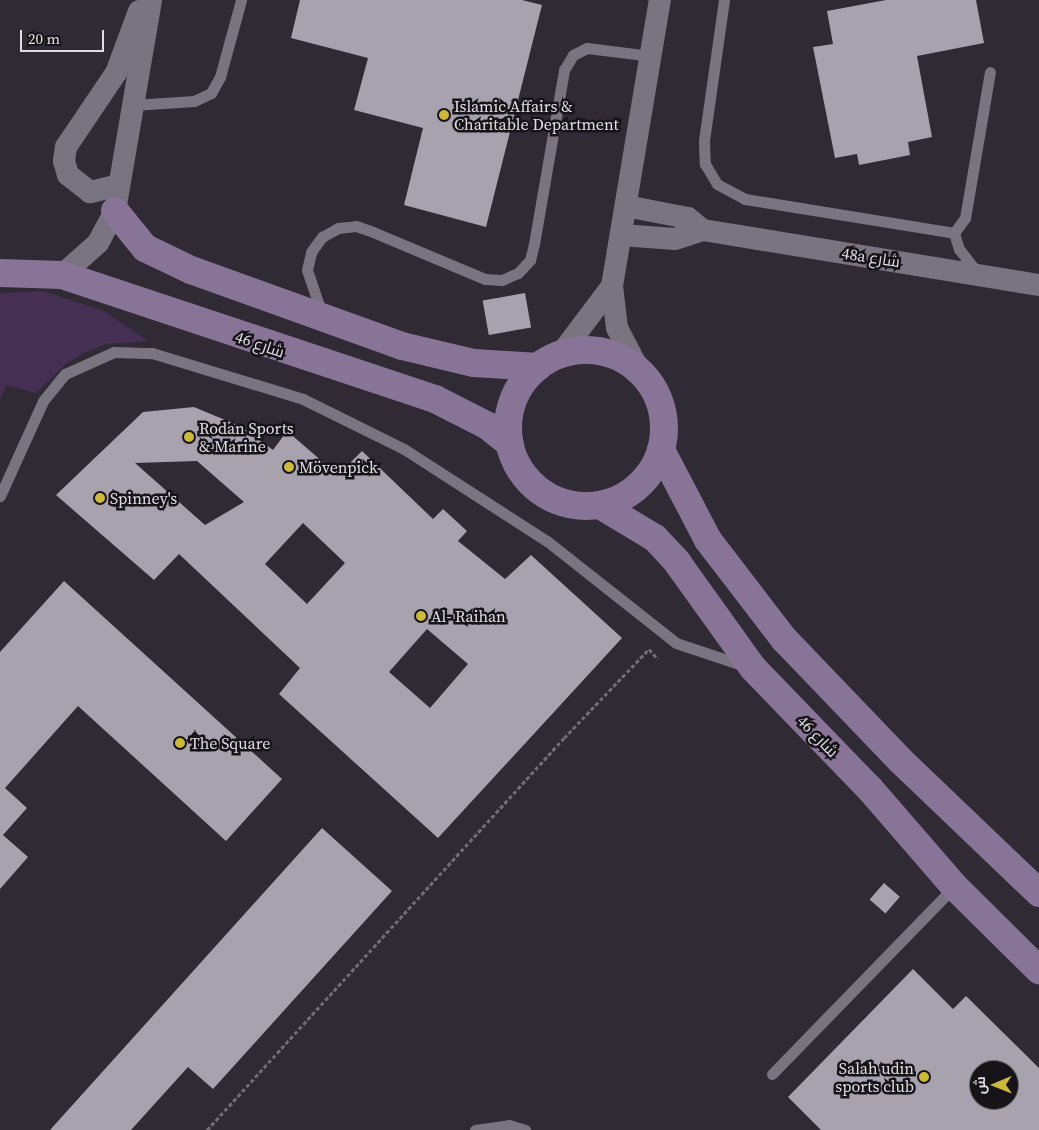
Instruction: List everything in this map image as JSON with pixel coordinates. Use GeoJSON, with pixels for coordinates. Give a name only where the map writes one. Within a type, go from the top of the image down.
{"type":"FeatureCollection","features":[{"type":"Feature","properties":{"kind":"street"},"geometry":{"type":"LineString","coordinates":[[117,198],[90,192],[68,175],[64,162],[66,147],[116,73],[142,0]]}},
{"type":"Feature","properties":{"kind":"street"},"geometry":{"type":"LineString","coordinates":[[62,275],[98,243],[117,198],[151,0]]}},
{"type":"Feature","properties":{"kind":"street"},"geometry":{"type":"LineString","coordinates":[[660,0],[612,286],[617,328],[661,407],[661,450],[708,540],[784,639],[901,761],[1039,893]]}},
{"type":"Feature","properties":{"kind":"street"},"geometry":{"type":"LineString","coordinates":[[117,198],[131,236],[169,262],[442,357],[549,361],[601,351],[639,370]]}},
{"type":"Feature","properties":{"kind":"street","name":"48a شارع"},"geometry":{"type":"LineString","coordinates":[[626,206],[688,218],[703,230]]}},
{"type":"Feature","properties":{"kind":"street","name":"48a شارع"},"geometry":{"type":"LineString","coordinates":[[621,235],[675,239],[703,230],[1039,285]]}},
{"type":"Feature","properties":{"kind":"street","name":"شارع 46"},"geometry":{"type":"LineString","coordinates":[[0,273],[62,275],[280,351],[435,398],[488,426],[510,444]]}},
{"type":"Feature","properties":{"kind":"street"},"geometry":{"type":"LineString","coordinates":[[612,286],[549,361],[526,379],[511,410],[510,444],[518,466],[533,485],[576,506],[600,506],[639,487],[661,450]]}},
{"type":"Feature","properties":{"kind":"street","name":"شارع 46"},"geometry":{"type":"LineString","coordinates":[[600,506],[660,544],[753,668],[870,790],[954,886],[1039,970]]}},
{"type":"Feature","properties":{"kind":"lane"},"geometry":{"type":"LineString","coordinates":[[133,105],[157,100],[194,101],[211,94],[220,77],[241,0]]}},
{"type":"Feature","properties":{"kind":"lane"},"geometry":{"type":"LineString","coordinates":[[724,0],[704,141],[705,164],[717,184],[746,199],[954,233]]}},
{"type":"Feature","properties":{"kind":"lane"},"geometry":{"type":"LineString","coordinates":[[323,316],[307,270],[316,244],[338,228],[356,226],[484,280],[502,280],[518,273],[530,260],[534,244],[564,70],[572,56],[587,48],[651,56]]}},
{"type":"Feature","properties":{"kind":"lane"},"geometry":{"type":"LineString","coordinates":[[954,233],[965,218],[990,72]]}},
{"type":"Feature","properties":{"kind":"lane"},"geometry":{"type":"LineString","coordinates":[[954,233],[958,249],[980,275]]}},
{"type":"Feature","properties":{"kind":"lane"},"geometry":{"type":"LineString","coordinates":[[0,496],[43,401],[65,374],[114,352],[152,353],[303,399],[404,449],[539,536],[676,643],[726,663],[753,668]]}},
{"type":"Feature","properties":{"kind":"lane"},"geometry":{"type":"LineString","coordinates":[[772,1074],[954,886]]}},
{"type":"Feature","properties":{"kind":"lane"},"geometry":{"type":"LineString","coordinates":[[475,1130],[510,1125],[525,1130]]}},
{"type":"Feature","properties":{"kind":"path"},"geometry":{"type":"LineString","coordinates":[[206,1130],[649,649],[658,659]]}},
{"type":"Feature","properties":{"kind":"shaded area"},"geometry":{"type":"Polygon","coordinates":[[[43,291],[104,311],[148,341],[106,344],[86,352],[67,363],[36,393],[6,385],[0,400],[0,293],[43,291]]]}},
{"type":"Feature","properties":{"kind":"building","name":"Islamic Affairs & Charitable Department"},"geometry":{"type":"Polygon","coordinates":[[[300,0],[522,0],[542,5],[486,227],[404,205],[423,128],[354,110],[368,58],[291,38],[300,0]]]}},
{"type":"Feature","properties":{"kind":"building"},"geometry":{"type":"Polygon","coordinates":[[[886,0],[976,0],[984,43],[917,56],[932,137],[908,142],[910,155],[859,165],[857,154],[835,158],[813,47],[833,44],[827,11],[886,0]]]}},
{"type":"Feature","properties":{"kind":"building"},"geometry":{"type":"Polygon","coordinates":[[[525,293],[531,327],[489,335],[483,300],[525,293]]]}},
{"type":"Feature","properties":{"kind":"building","name":"Al- Raihan"},"geometry":{"type":"Polygon","coordinates":[[[194,407],[242,427],[273,450],[287,431],[338,475],[362,451],[433,519],[443,509],[467,531],[458,541],[505,579],[531,555],[622,638],[438,838],[279,694],[300,668],[179,554],[154,580],[56,495],[143,412],[194,407]],[[197,461],[135,463],[205,525],[244,502],[197,461]],[[303,523],[265,564],[307,604],[345,563],[303,523]],[[427,629],[389,672],[430,708],[468,664],[427,629]]]}},
{"type":"Feature","properties":{"kind":"building","name":"The Square"},"geometry":{"type":"Polygon","coordinates":[[[64,581],[282,779],[226,841],[78,706],[5,788],[27,808],[3,835],[28,857],[0,889],[0,652],[64,581]]]}},
{"type":"Feature","properties":{"kind":"building"},"geometry":{"type":"Polygon","coordinates":[[[322,828],[392,891],[213,1089],[188,1067],[131,1130],[50,1130],[322,828]]]}},
{"type":"Feature","properties":{"kind":"building"},"geometry":{"type":"Polygon","coordinates":[[[884,883],[900,897],[885,913],[870,900],[884,883]]]}},
{"type":"Feature","properties":{"kind":"building"},"geometry":{"type":"Polygon","coordinates":[[[913,969],[953,1009],[966,996],[1039,1068],[1039,1130],[821,1130],[788,1097],[913,969]]]}},
{"type":"Feature","properties":{"kind":"place","name":"Islamic Affairs & Charitable Department"},"geometry":{"type":"Point","coordinates":[444,115]}},
{"type":"Feature","properties":{"kind":"place","name":"Rodan Sports & Marine"},"geometry":{"type":"Point","coordinates":[189,437]}},
{"type":"Feature","properties":{"kind":"place","name":"Mövenpick"},"geometry":{"type":"Point","coordinates":[289,467]}},
{"type":"Feature","properties":{"kind":"place","name":"Spinney's"},"geometry":{"type":"Point","coordinates":[100,498]}},
{"type":"Feature","properties":{"kind":"place","name":"Al- Raihan"},"geometry":{"type":"Point","coordinates":[421,616]}},
{"type":"Feature","properties":{"kind":"place","name":"The Square"},"geometry":{"type":"Point","coordinates":[180,743]}},
{"type":"Feature","properties":{"kind":"place","name":"Salah udin sports club"},"geometry":{"type":"Point","coordinates":[924,1077]}}]}
